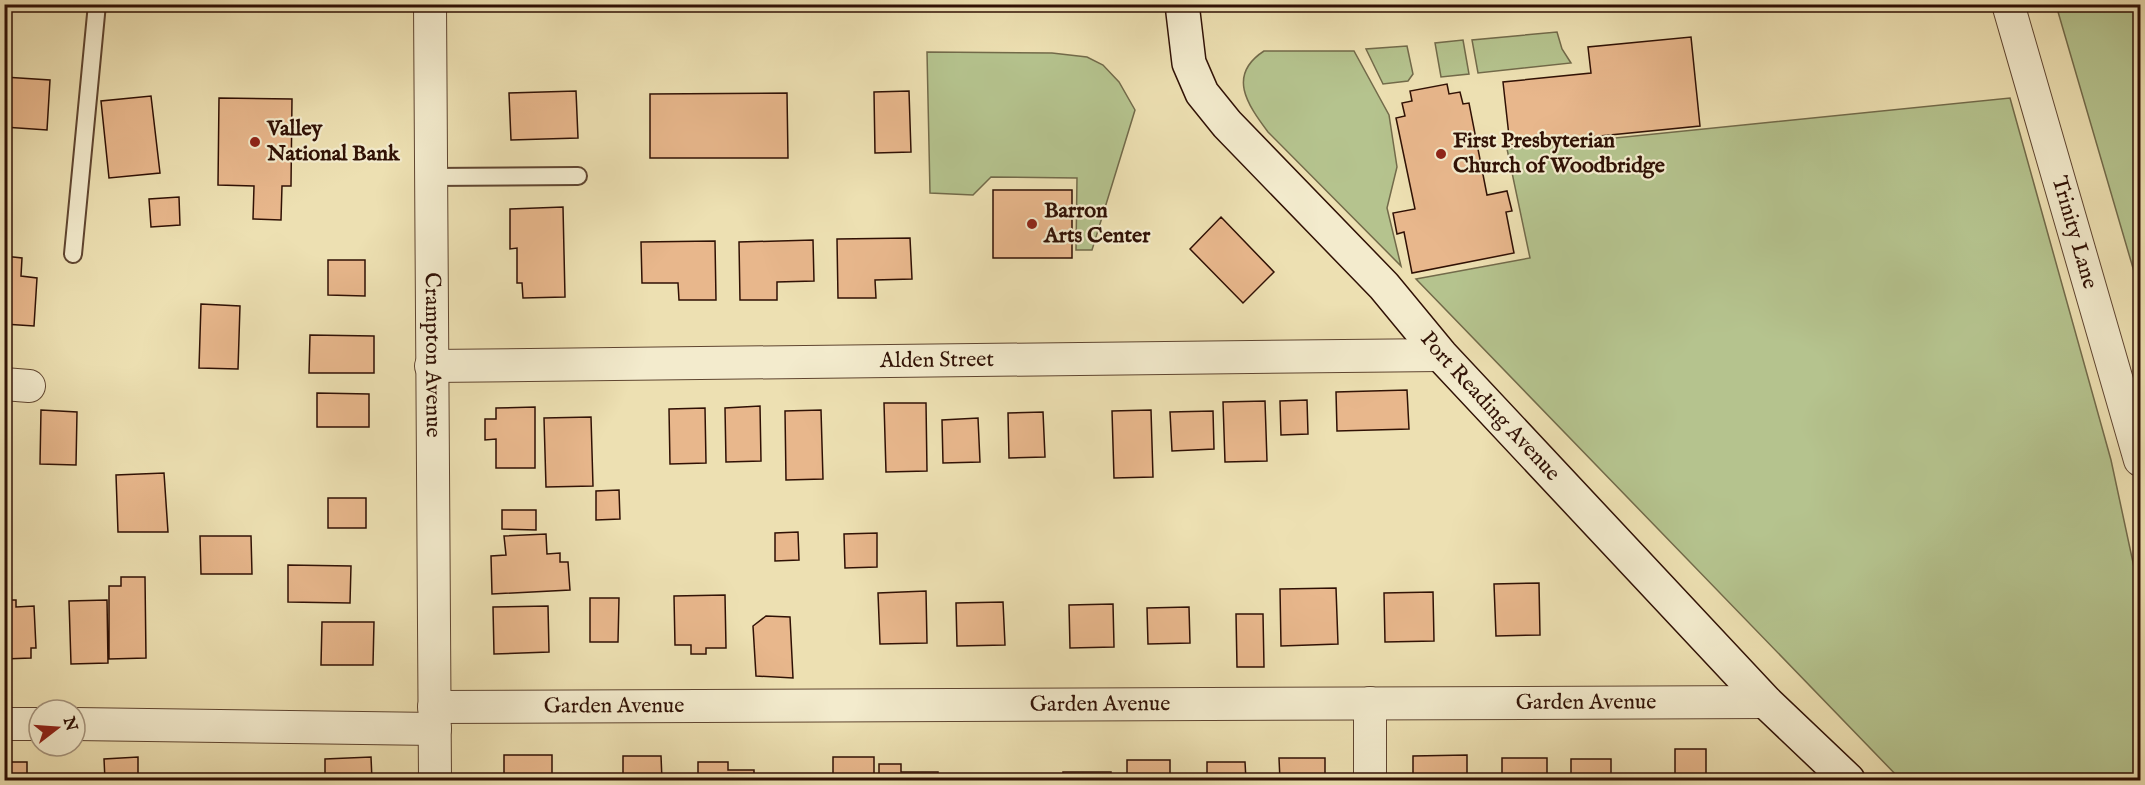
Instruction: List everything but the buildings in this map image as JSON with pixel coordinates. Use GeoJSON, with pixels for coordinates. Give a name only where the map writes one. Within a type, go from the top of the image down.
{"type":"FeatureCollection","features":[{"type":"Feature","properties":{"kind":"main road","name":"Port Reading Avenue"},"geometry":{"type":"LineString","coordinates":[[1182,4],[1189,63],[1202,93],[1227,124],[1384,286],[1441,355],[1766,702],[1848,780]]}},
{"type":"Feature","properties":{"kind":"street","name":"Crampton Avenue"},"geometry":{"type":"LineString","coordinates":[[430,4],[435,780]]}},
{"type":"Feature","properties":{"kind":"street","name":"Trinity Lane"},"geometry":{"type":"LineString","coordinates":[[2008,4],[2140,460]]}},
{"type":"Feature","properties":{"kind":"street","name":"Alden Street"},"geometry":{"type":"LineString","coordinates":[[431,366],[1441,355]]}},
{"type":"Feature","properties":{"kind":"street","name":"Garden Avenue"},"geometry":{"type":"LineString","coordinates":[[87,724],[1370,703],[1766,702]]}},
{"type":"Feature","properties":{"kind":"street"},"geometry":{"type":"LineString","coordinates":[[1370,703],[1370,780]]}},
{"type":"Feature","properties":{"kind":"street"},"geometry":{"type":"LineString","coordinates":[[4,723],[27,724]]}},
{"type":"Feature","properties":{"kind":"lane"},"geometry":{"type":"LineString","coordinates":[[74,254],[97,4]]}},
{"type":"Feature","properties":{"kind":"lane"},"geometry":{"type":"LineString","coordinates":[[430,177],[578,176]]}},
{"type":"Feature","properties":{"kind":"green space"},"geometry":{"type":"Polygon","coordinates":[[[2056,5],[2140,5],[2140,292],[2056,5]]]}},
{"type":"Feature","properties":{"kind":"green space"},"geometry":{"type":"Polygon","coordinates":[[[1557,32],[1562,49],[1571,63],[1478,73],[1472,40],[1557,32]]]}},
{"type":"Feature","properties":{"kind":"green space"},"geometry":{"type":"Polygon","coordinates":[[[1463,40],[1469,74],[1441,77],[1435,43],[1463,40]]]}},
{"type":"Feature","properties":{"kind":"green space"},"geometry":{"type":"Polygon","coordinates":[[[1407,46],[1413,74],[1408,81],[1383,84],[1366,49],[1407,46]]]}},
{"type":"Feature","properties":{"kind":"green space"},"geometry":{"type":"Polygon","coordinates":[[[1264,51],[1354,51],[1389,115],[1397,167],[1387,208],[1401,266],[1268,132],[1253,111],[1244,90],[1243,80],[1253,60],[1264,51]]]}},
{"type":"Feature","properties":{"kind":"green space"},"geometry":{"type":"Polygon","coordinates":[[[927,52],[1052,53],[1087,57],[1103,65],[1119,82],[1135,110],[1092,250],[1076,250],[1077,178],[991,177],[973,195],[930,193],[927,52]]]}},
{"type":"Feature","properties":{"kind":"green space"},"geometry":{"type":"Polygon","coordinates":[[[2010,98],[2111,460],[2140,595],[2140,780],[1901,780],[1416,279],[1530,258],[1507,149],[2010,98]]]}},
{"type":"Feature","properties":{"kind":"place","name":"Valley National Bank"},"geometry":{"type":"Point","coordinates":[255,142]}},
{"type":"Feature","properties":{"kind":"place","name":"First Presbyterian Church of Woodbridge"},"geometry":{"type":"Point","coordinates":[1441,154]}},
{"type":"Feature","properties":{"kind":"place","name":"Barron Arts Center"},"geometry":{"type":"Point","coordinates":[1032,224]}}]}
